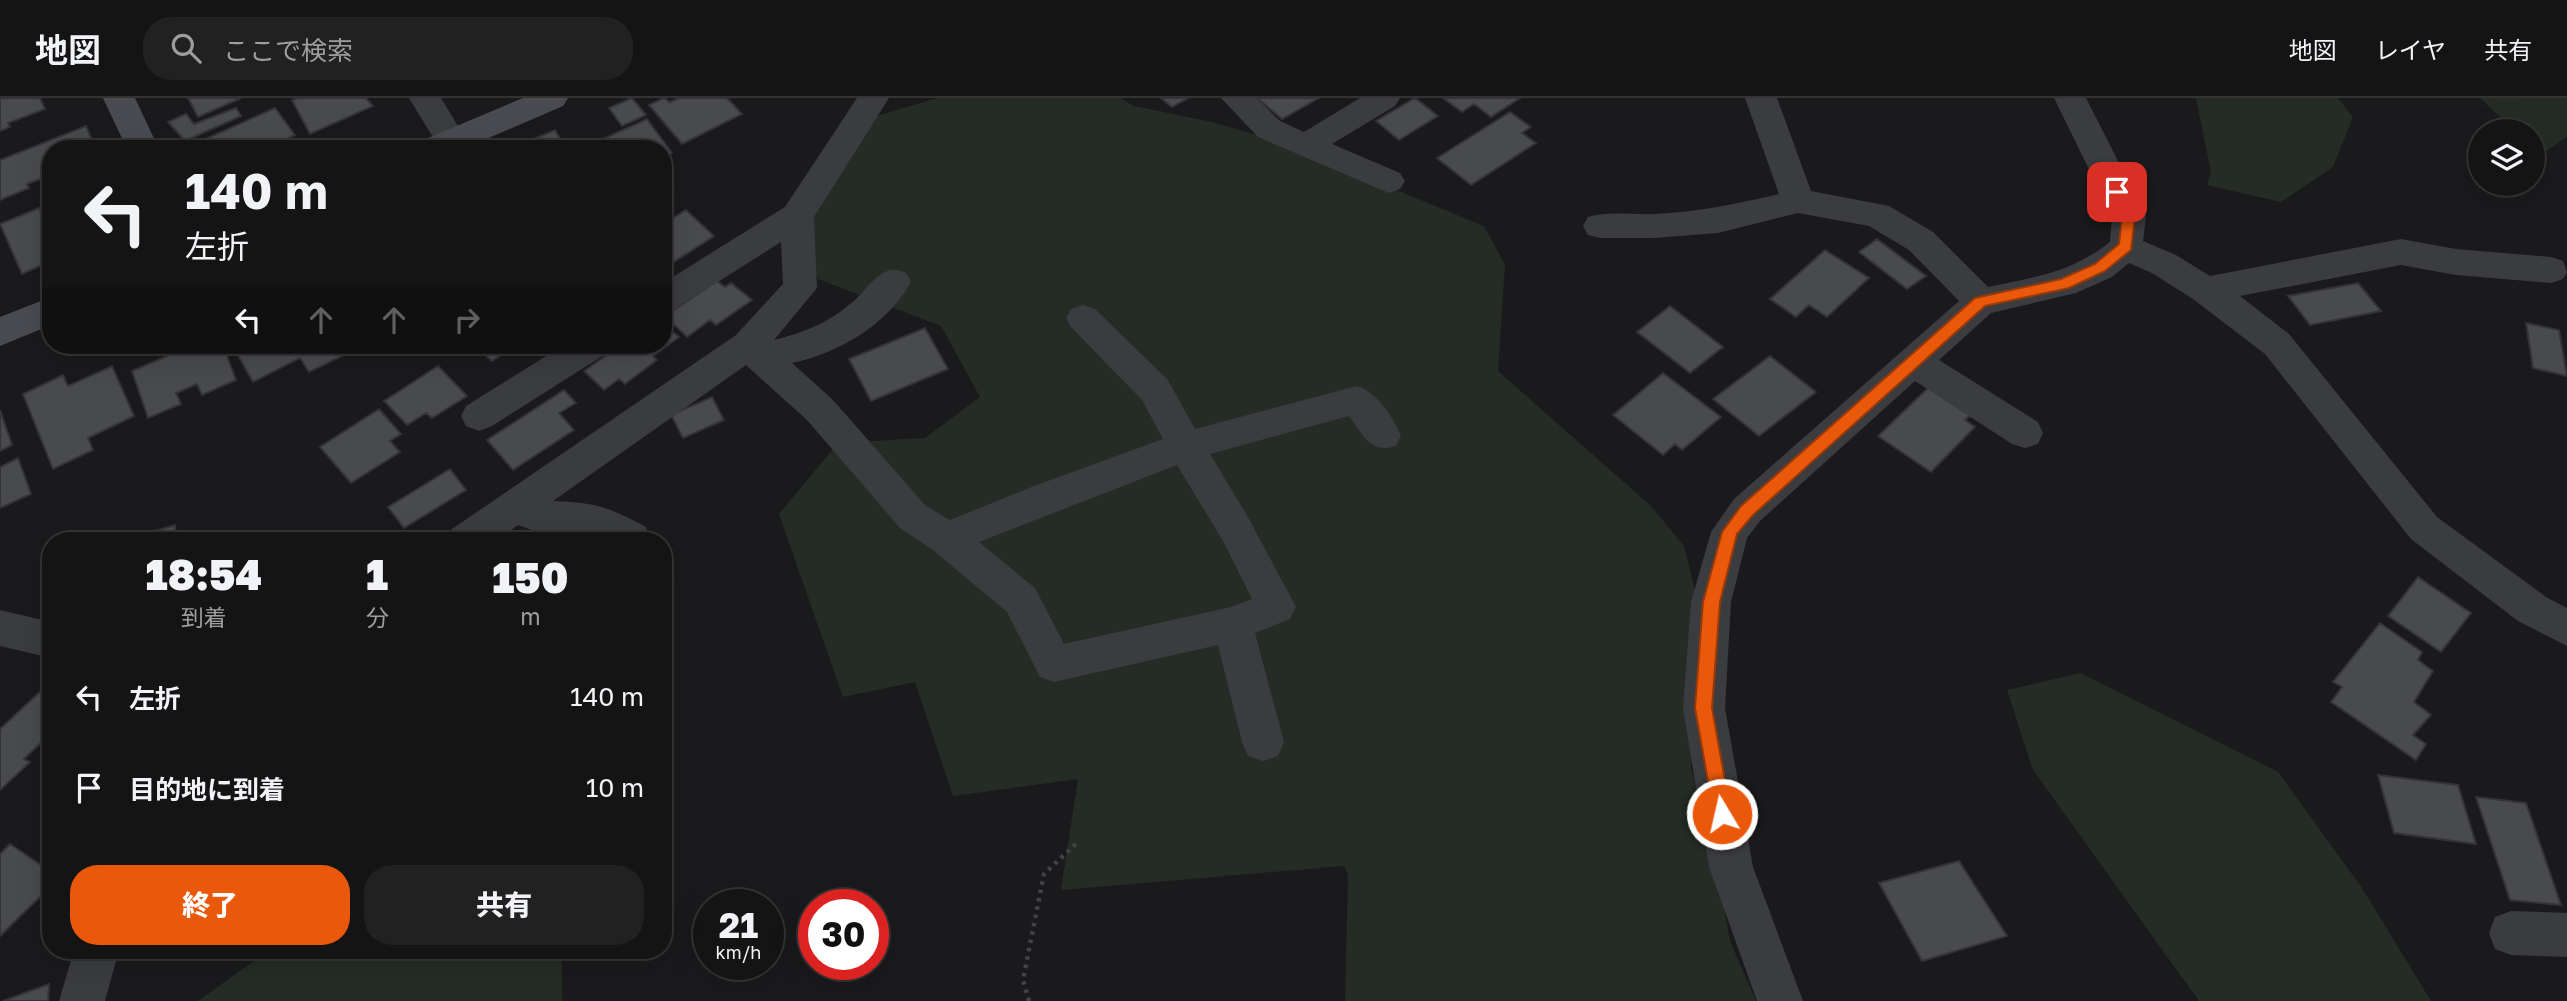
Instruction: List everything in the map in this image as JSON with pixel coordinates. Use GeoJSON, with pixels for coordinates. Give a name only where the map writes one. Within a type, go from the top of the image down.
{"type":"FeatureCollection","features":[{"type":"Feature","properties":{"kind":"street"},"geometry":{"type":"LineString","coordinates":[[119,98],[139,140]]}},
{"type":"Feature","properties":{"kind":"street"},"geometry":{"type":"LineString","coordinates":[[425,98],[440,140]]}},
{"type":"Feature","properties":{"kind":"street"},"geometry":{"type":"LineString","coordinates":[[454,140],[552,98]]}},
{"type":"Feature","properties":{"kind":"street"},"geometry":{"type":"LineString","coordinates":[[672,294],[797,216],[873,98]]}},
{"type":"Feature","properties":{"kind":"street"},"geometry":{"type":"LineString","coordinates":[[1237,98],[1269,128],[1389,181]]}},
{"type":"Feature","properties":{"kind":"street"},"geometry":{"type":"LineString","coordinates":[[1305,146],[1384,98]]}},
{"type":"Feature","properties":{"kind":"street"},"geometry":{"type":"LineString","coordinates":[[1761,98],[1798,201]]}},
{"type":"Feature","properties":{"kind":"street"},"geometry":{"type":"LineString","coordinates":[[1780,1001],[1731,867],[1704,708],[1712,602],[1730,532],[1747,510],[1980,302],[2064,284],[2100,268],[2126,247],[2129,216],[2070,98]]}},
{"type":"Feature","properties":{"kind":"street"},"geometry":{"type":"LineString","coordinates":[[1600,226],[1654,226],[1718,221],[1798,201],[1877,215],[1921,241],[1980,302]]}},
{"type":"Feature","properties":{"kind":"street"},"geometry":{"type":"LineString","coordinates":[[479,532],[755,351],[800,288],[797,216]]}},
{"type":"Feature","properties":{"kind":"street"},"geometry":{"type":"LineString","coordinates":[[2126,247],[2164,264],[2205,290],[2277,344],[2424,528],[2532,609],[2567,628]]}},
{"type":"Feature","properties":{"kind":"street"},"geometry":{"type":"LineString","coordinates":[[2205,290],[2400,251],[2456,262],[2551,270]]}},
{"type":"Feature","properties":{"kind":"street"},"geometry":{"type":"LineString","coordinates":[[755,351],[811,345],[866,313],[894,282]]}},
{"type":"Feature","properties":{"kind":"street"},"geometry":{"type":"LineString","coordinates":[[0,332],[42,314]]}},
{"type":"Feature","properties":{"kind":"street"},"geometry":{"type":"LineString","coordinates":[[755,351],[820,410],[914,517],[947,538],[1021,600],[1054,664],[1233,624],[1276,607],[1236,530],[1155,390],[1083,318]]}},
{"type":"Feature","properties":{"kind":"street"},"geometry":{"type":"LineString","coordinates":[[479,416],[578,354]]}},
{"type":"Feature","properties":{"kind":"street"},"geometry":{"type":"LineString","coordinates":[[1913,362],[2025,433]]}},
{"type":"Feature","properties":{"kind":"street"},"geometry":{"type":"LineString","coordinates":[[947,538],[1014,509],[1185,446],[1357,400],[1383,435]]}},
{"type":"Feature","properties":{"kind":"street"},"geometry":{"type":"LineString","coordinates":[[514,507],[537,516],[596,519],[619,532]]}},
{"type":"Feature","properties":{"kind":"street"},"geometry":{"type":"LineString","coordinates":[[1233,624],[1263,742]]}},
{"type":"Feature","properties":{"kind":"street"},"geometry":{"type":"LineString","coordinates":[[0,628],[42,638]]}},
{"type":"Feature","properties":{"kind":"street"},"geometry":{"type":"LineString","coordinates":[[2511,933],[2567,935]]}},
{"type":"Feature","properties":{"kind":"street"},"geometry":{"type":"LineString","coordinates":[[82,1001],[94,959]]}},
{"type":"Feature","properties":{"kind":"path"},"geometry":{"type":"LineString","coordinates":[[1029,1001],[1023,980],[1044,874],[1079,841]]}},
{"type":"Feature","properties":{"kind":"shaded area"},"geometry":{"type":"Polygon","coordinates":[[[937,98],[1120,98],[1134,106],[1212,122],[1274,140],[1484,226],[1505,265],[1498,371],[1651,506],[1684,546],[1698,603],[1691,768],[1714,851],[1730,941],[1756,1001],[1345,1001],[1348,875],[1344,866],[1061,890],[1078,779],[953,796],[915,682],[843,697],[779,514],[838,443],[925,438],[980,397],[941,326],[818,279],[798,236],[870,118],[937,98]]]}},
{"type":"Feature","properties":{"kind":"shaded area"},"geometry":{"type":"Polygon","coordinates":[[[2196,98],[2338,98],[2353,117],[2333,167],[2281,202],[2207,185],[2211,172],[2196,98]]]}},
{"type":"Feature","properties":{"kind":"shaded area"},"geometry":{"type":"Polygon","coordinates":[[[2480,98],[2567,98],[2567,137],[2545,152],[2545,119],[2502,119],[2480,98]]]}},
{"type":"Feature","properties":{"kind":"shaded area"},"geometry":{"type":"Polygon","coordinates":[[[2080,673],[2278,772],[2362,888],[2431,1001],[2199,1001],[2033,770],[2007,690],[2080,673]]]}},
{"type":"Feature","properties":{"kind":"shaded area"},"geometry":{"type":"Polygon","coordinates":[[[256,959],[562,959],[562,1001],[198,1001],[256,959]]]}},
{"type":"Feature","properties":{"kind":"building"},"geometry":{"type":"Polygon","coordinates":[[[0,98],[40,98],[45,109],[8,123],[10,127],[0,131],[0,98]]]}},
{"type":"Feature","properties":{"kind":"building"},"geometry":{"type":"Polygon","coordinates":[[[188,98],[241,98],[198,117],[188,98]]]}},
{"type":"Feature","properties":{"kind":"building"},"geometry":{"type":"Polygon","coordinates":[[[366,98],[373,106],[310,134],[292,100],[366,98]]]}},
{"type":"Feature","properties":{"kind":"building"},"geometry":{"type":"Polygon","coordinates":[[[632,98],[646,115],[622,126],[609,108],[632,98]]]}},
{"type":"Feature","properties":{"kind":"building"},"geometry":{"type":"Polygon","coordinates":[[[664,98],[670,102],[679,98],[727,98],[742,114],[682,144],[649,105],[664,98]]]}},
{"type":"Feature","properties":{"kind":"building"},"geometry":{"type":"Polygon","coordinates":[[[1161,98],[1188,98],[1172,107],[1161,98]]]}},
{"type":"Feature","properties":{"kind":"building"},"geometry":{"type":"Polygon","coordinates":[[[1257,98],[1319,98],[1282,119],[1257,98]]]}},
{"type":"Feature","properties":{"kind":"building"},"geometry":{"type":"Polygon","coordinates":[[[1415,98],[1438,116],[1399,140],[1376,121],[1415,98]]]}},
{"type":"Feature","properties":{"kind":"building"},"geometry":{"type":"Polygon","coordinates":[[[1443,98],[1520,98],[1491,117],[1474,104],[1462,112],[1443,98]]]}},
{"type":"Feature","properties":{"kind":"building"},"geometry":{"type":"Polygon","coordinates":[[[236,108],[241,116],[187,140],[184,140],[168,122],[186,114],[194,124],[236,108]]]}},
{"type":"Feature","properties":{"kind":"building"},"geometry":{"type":"Polygon","coordinates":[[[275,108],[295,135],[285,140],[203,140],[275,108]]]}},
{"type":"Feature","properties":{"kind":"building"},"geometry":{"type":"Polygon","coordinates":[[[1510,112],[1531,127],[1522,133],[1536,143],[1471,185],[1437,158],[1510,112]]]}},
{"type":"Feature","properties":{"kind":"building"},"geometry":{"type":"Polygon","coordinates":[[[647,119],[662,140],[601,140],[647,119]]]}},
{"type":"Feature","properties":{"kind":"building"},"geometry":{"type":"Polygon","coordinates":[[[86,126],[92,140],[51,140],[86,126]]]}},
{"type":"Feature","properties":{"kind":"building"},"geometry":{"type":"Polygon","coordinates":[[[555,130],[561,140],[531,140],[555,130]]]}},
{"type":"Feature","properties":{"kind":"building"},"geometry":{"type":"Polygon","coordinates":[[[42,143],[42,178],[27,184],[29,188],[0,200],[0,160],[42,143]]]}},
{"type":"Feature","properties":{"kind":"building"},"geometry":{"type":"Polygon","coordinates":[[[39,208],[42,214],[42,265],[22,274],[0,224],[39,208]]]}},
{"type":"Feature","properties":{"kind":"building"},"geometry":{"type":"Polygon","coordinates":[[[686,210],[714,236],[672,263],[672,219],[686,210]]]}},
{"type":"Feature","properties":{"kind":"building"},"geometry":{"type":"Polygon","coordinates":[[[1877,239],[1926,276],[1907,289],[1859,252],[1877,239]]]}},
{"type":"Feature","properties":{"kind":"building"},"geometry":{"type":"Polygon","coordinates":[[[1825,250],[1869,278],[1827,317],[1809,305],[1796,317],[1770,299],[1825,250]]]}},
{"type":"Feature","properties":{"kind":"building"},"geometry":{"type":"Polygon","coordinates":[[[717,281],[725,287],[731,283],[752,300],[716,325],[710,320],[687,337],[672,323],[672,311],[717,281]]]}},
{"type":"Feature","properties":{"kind":"building"},"geometry":{"type":"Polygon","coordinates":[[[2358,283],[2381,311],[2310,325],[2288,296],[2358,283]]]}},
{"type":"Feature","properties":{"kind":"building"},"geometry":{"type":"Polygon","coordinates":[[[1670,306],[1723,347],[1690,373],[1637,332],[1670,306]]]}},
{"type":"Feature","properties":{"kind":"building"},"geometry":{"type":"Polygon","coordinates":[[[2526,323],[2559,330],[2567,376],[2533,368],[2526,323]]]}},
{"type":"Feature","properties":{"kind":"building"},"geometry":{"type":"Polygon","coordinates":[[[925,328],[948,369],[871,401],[849,359],[925,328]]]}},
{"type":"Feature","properties":{"kind":"building"},"geometry":{"type":"Polygon","coordinates":[[[672,331],[679,337],[672,342],[672,331]]]}},
{"type":"Feature","properties":{"kind":"building"},"geometry":{"type":"Polygon","coordinates":[[[172,354],[226,354],[236,380],[202,395],[197,384],[176,393],[181,404],[148,418],[132,371],[172,354]]]}},
{"type":"Feature","properties":{"kind":"building"},"geometry":{"type":"Polygon","coordinates":[[[237,354],[342,356],[309,372],[300,358],[253,382],[237,354]]]}},
{"type":"Feature","properties":{"kind":"building"},"geometry":{"type":"Polygon","coordinates":[[[484,354],[502,354],[492,361],[484,354]]]}},
{"type":"Feature","properties":{"kind":"building"},"geometry":{"type":"Polygon","coordinates":[[[608,354],[656,354],[653,356],[657,360],[625,384],[619,379],[604,390],[584,371],[608,354]]]}},
{"type":"Feature","properties":{"kind":"building"},"geometry":{"type":"Polygon","coordinates":[[[1770,356],[1816,392],[1759,436],[1713,399],[1770,356]]]}},
{"type":"Feature","properties":{"kind":"building"},"geometry":{"type":"Polygon","coordinates":[[[112,366],[134,416],[88,438],[93,450],[53,469],[23,394],[63,375],[68,386],[112,366]]]}},
{"type":"Feature","properties":{"kind":"building"},"geometry":{"type":"Polygon","coordinates":[[[438,366],[467,396],[432,418],[426,413],[407,425],[384,401],[438,366]]]}},
{"type":"Feature","properties":{"kind":"building"},"geometry":{"type":"Polygon","coordinates":[[[1663,373],[1721,417],[1682,450],[1675,444],[1663,455],[1613,415],[1663,373]]]}},
{"type":"Feature","properties":{"kind":"building"},"geometry":{"type":"Polygon","coordinates":[[[1930,386],[1972,414],[1965,420],[1975,427],[1931,472],[1878,436],[1930,386]]]}},
{"type":"Feature","properties":{"kind":"building"},"geometry":{"type":"Polygon","coordinates":[[[564,390],[576,403],[559,413],[574,430],[513,470],[487,440],[564,390]]]}},
{"type":"Feature","properties":{"kind":"building"},"geometry":{"type":"Polygon","coordinates":[[[712,397],[724,420],[683,438],[671,415],[712,397]]]}},
{"type":"Feature","properties":{"kind":"building"},"geometry":{"type":"Polygon","coordinates":[[[379,409],[401,434],[390,441],[400,452],[351,483],[320,447],[379,409]]]}},
{"type":"Feature","properties":{"kind":"building"},"geometry":{"type":"Polygon","coordinates":[[[0,410],[12,445],[0,451],[0,410]]]}},
{"type":"Feature","properties":{"kind":"building"},"geometry":{"type":"Polygon","coordinates":[[[18,458],[31,494],[0,508],[0,467],[18,458]]]}},
{"type":"Feature","properties":{"kind":"building"},"geometry":{"type":"Polygon","coordinates":[[[450,469],[466,490],[404,528],[388,507],[450,469]]]}},
{"type":"Feature","properties":{"kind":"building"},"geometry":{"type":"Polygon","coordinates":[[[175,525],[175,532],[152,532],[175,525]]]}},
{"type":"Feature","properties":{"kind":"building"},"geometry":{"type":"Polygon","coordinates":[[[2418,577],[2471,613],[2441,652],[2388,616],[2418,577]]]}},
{"type":"Feature","properties":{"kind":"building"},"geometry":{"type":"Polygon","coordinates":[[[2380,623],[2422,652],[2418,660],[2433,671],[2414,702],[2431,715],[2413,735],[2426,744],[2416,760],[2331,702],[2342,687],[2333,682],[2380,623]]]}},
{"type":"Feature","properties":{"kind":"building"},"geometry":{"type":"Polygon","coordinates":[[[42,690],[42,742],[24,759],[30,762],[0,790],[0,729],[42,690]]]}},
{"type":"Feature","properties":{"kind":"building"},"geometry":{"type":"Polygon","coordinates":[[[2378,775],[2458,785],[2476,844],[2394,833],[2378,775]]]}},
{"type":"Feature","properties":{"kind":"building"},"geometry":{"type":"Polygon","coordinates":[[[2476,797],[2526,803],[2561,905],[2510,900],[2476,797]]]}},
{"type":"Feature","properties":{"kind":"building"},"geometry":{"type":"Polygon","coordinates":[[[10,844],[42,866],[42,895],[0,936],[0,854],[10,844]]]}},
{"type":"Feature","properties":{"kind":"building"},"geometry":{"type":"Polygon","coordinates":[[[1959,861],[2007,936],[1922,961],[1879,883],[1959,861]]]}},
{"type":"Feature","properties":{"kind":"building"},"geometry":{"type":"Polygon","coordinates":[[[49,984],[48,1001],[3,1001],[49,984]]]}},
{"type":"Feature","properties":{"kind":"route"},"geometry":{"type":"LineString","coordinates":[[1722,814],[1704,708],[1712,602],[1730,532],[1747,510],[1980,302],[2064,284],[2100,268],[2126,247],[2129,216],[2117,192]]}}]}
